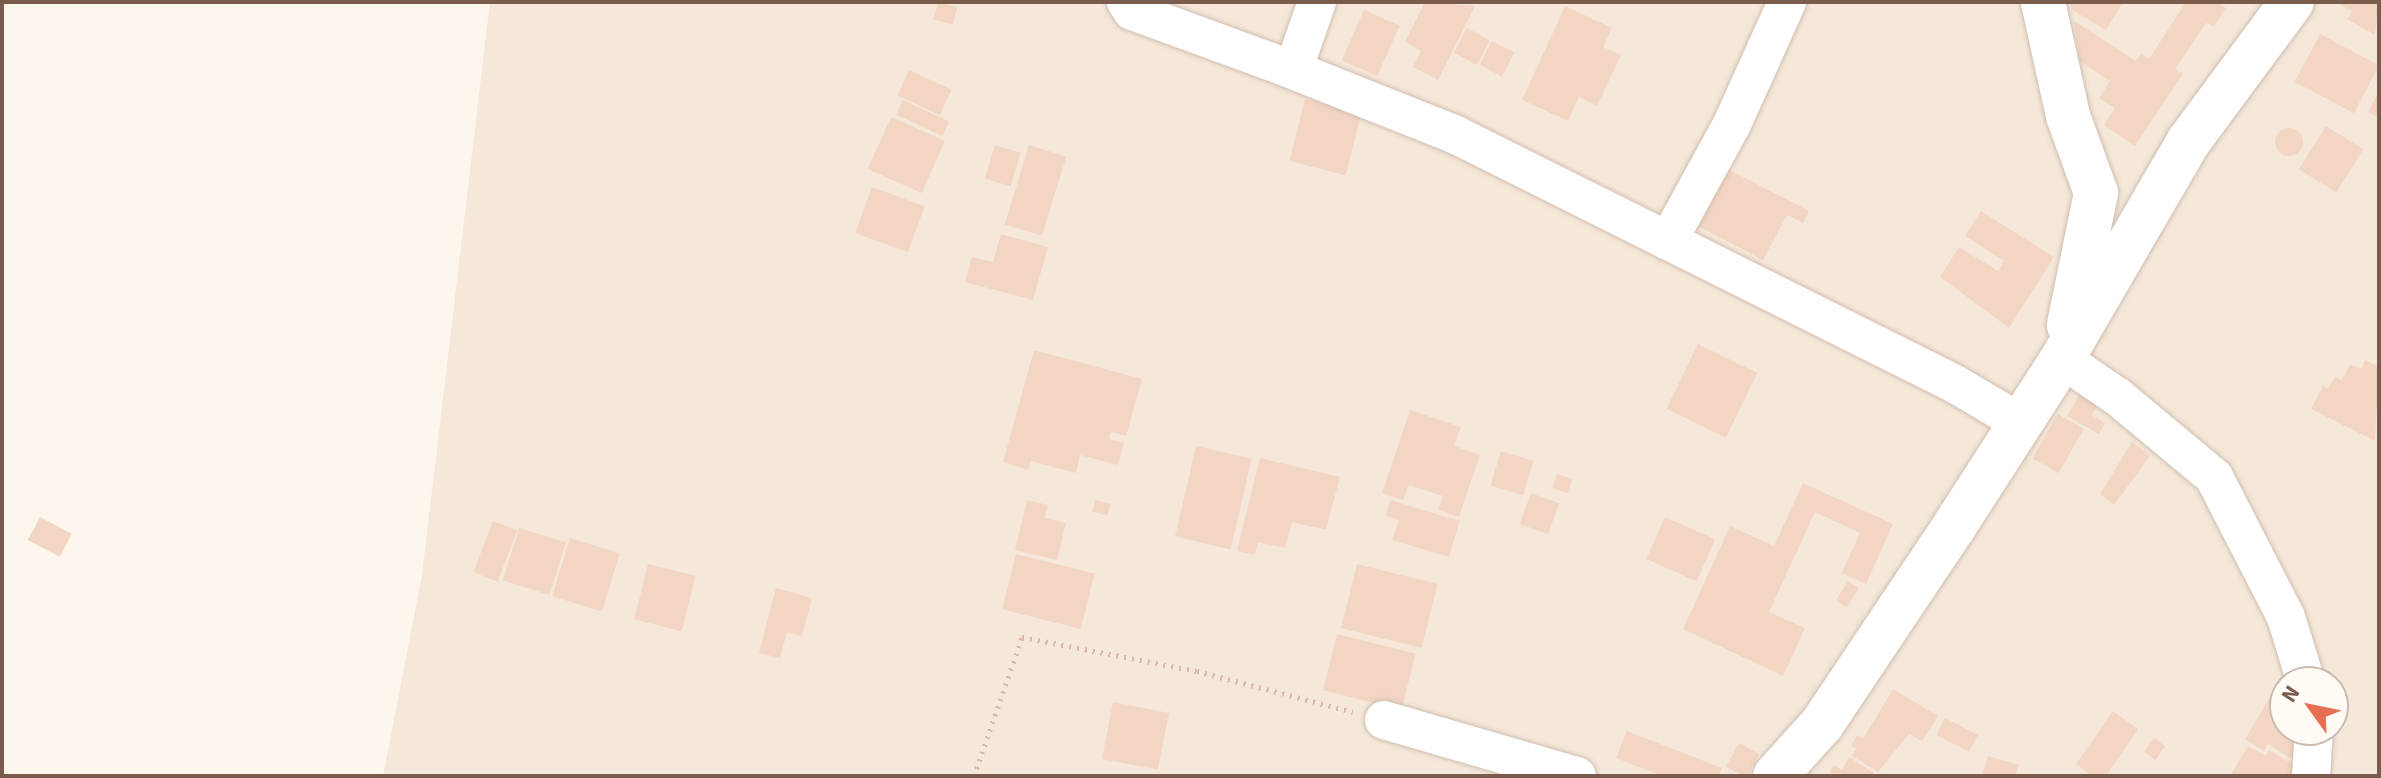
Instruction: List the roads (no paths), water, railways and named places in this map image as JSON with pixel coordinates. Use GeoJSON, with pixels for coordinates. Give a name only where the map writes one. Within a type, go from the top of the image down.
{"type":"FeatureCollection","features":[{"type":"Feature","properties":{"kind":"street"},"geometry":{"type":"LineString","coordinates":[[1126,2],[1132,11],[1293,70],[1456,135],[2021,423]]}},
{"type":"Feature","properties":{"kind":"street"},"geometry":{"type":"LineString","coordinates":[[1293,70],[1317,2]]}},
{"type":"Feature","properties":{"kind":"street"},"geometry":{"type":"LineString","coordinates":[[1668,241],[1732,124],[1787,2]]}},
{"type":"Feature","properties":{"kind":"street"},"geometry":{"type":"LineString","coordinates":[[2043,2],[2068,116],[2096,193],[2062,359]]}},
{"type":"Feature","properties":{"kind":"street"},"geometry":{"type":"LineString","coordinates":[[1775,776],[1822,724],[2062,359],[2189,141],[2292,2]]}},
{"type":"Feature","properties":{"kind":"street"},"geometry":{"type":"LineString","coordinates":[[2062,359],[2118,397],[2214,477],[2286,617],[2301,666]]}},
{"type":"Feature","properties":{"kind":"street"},"geometry":{"type":"LineString","coordinates":[[1384,720],[1577,776]]}},
{"type":"Feature","properties":{"kind":"street"},"geometry":{"type":"LineString","coordinates":[[2311,776],[2313,746]]}}]}
